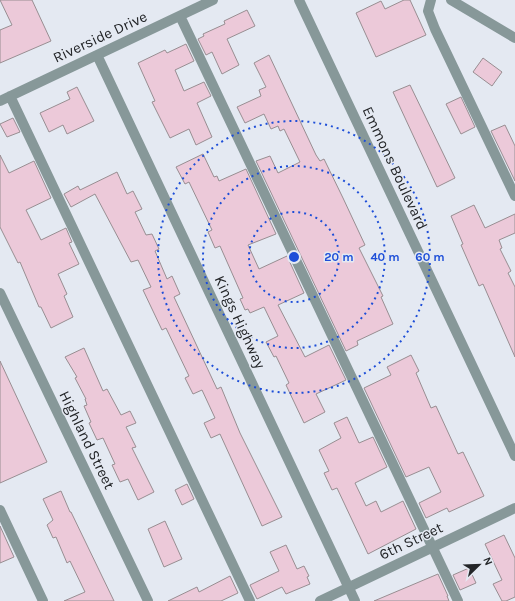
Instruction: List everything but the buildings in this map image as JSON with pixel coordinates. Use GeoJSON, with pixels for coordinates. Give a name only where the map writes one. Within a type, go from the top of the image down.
{"type":"FeatureCollection","features":[{"type":"Feature","properties":{"kind":"street","name":"Riverside Drive"},"geometry":{"type":"LineString","coordinates":[[0,101],[213,0]]}},
{"type":"Feature","properties":{"kind":"street","name":"Emmons Boulevard"},"geometry":{"type":"LineString","coordinates":[[299,0],[515,456]]}},
{"type":"Feature","properties":{"kind":"street"},"geometry":{"type":"LineString","coordinates":[[431,0],[428,11],[435,30],[515,196]]}},
{"type":"Feature","properties":{"kind":"street"},"geometry":{"type":"LineString","coordinates":[[451,0],[515,38]]}},
{"type":"Feature","properties":{"kind":"street"},"geometry":{"type":"LineString","coordinates":[[180,16],[458,601]]}},
{"type":"Feature","properties":{"kind":"street","name":"Kings Highway"},"geometry":{"type":"LineString","coordinates":[[97,56],[355,601]]}},
{"type":"Feature","properties":{"kind":"street"},"geometry":{"type":"LineString","coordinates":[[10,96],[250,601]]}},
{"type":"Feature","properties":{"kind":"street","name":"Highland Street"},"geometry":{"type":"LineString","coordinates":[[0,292],[148,601]]}},
{"type":"Feature","properties":{"kind":"street","name":"6th Street"},"geometry":{"type":"LineString","coordinates":[[320,601],[515,508]]}},
{"type":"Feature","properties":{"kind":"street"},"geometry":{"type":"LineString","coordinates":[[0,510],[43,601]]}}]}
